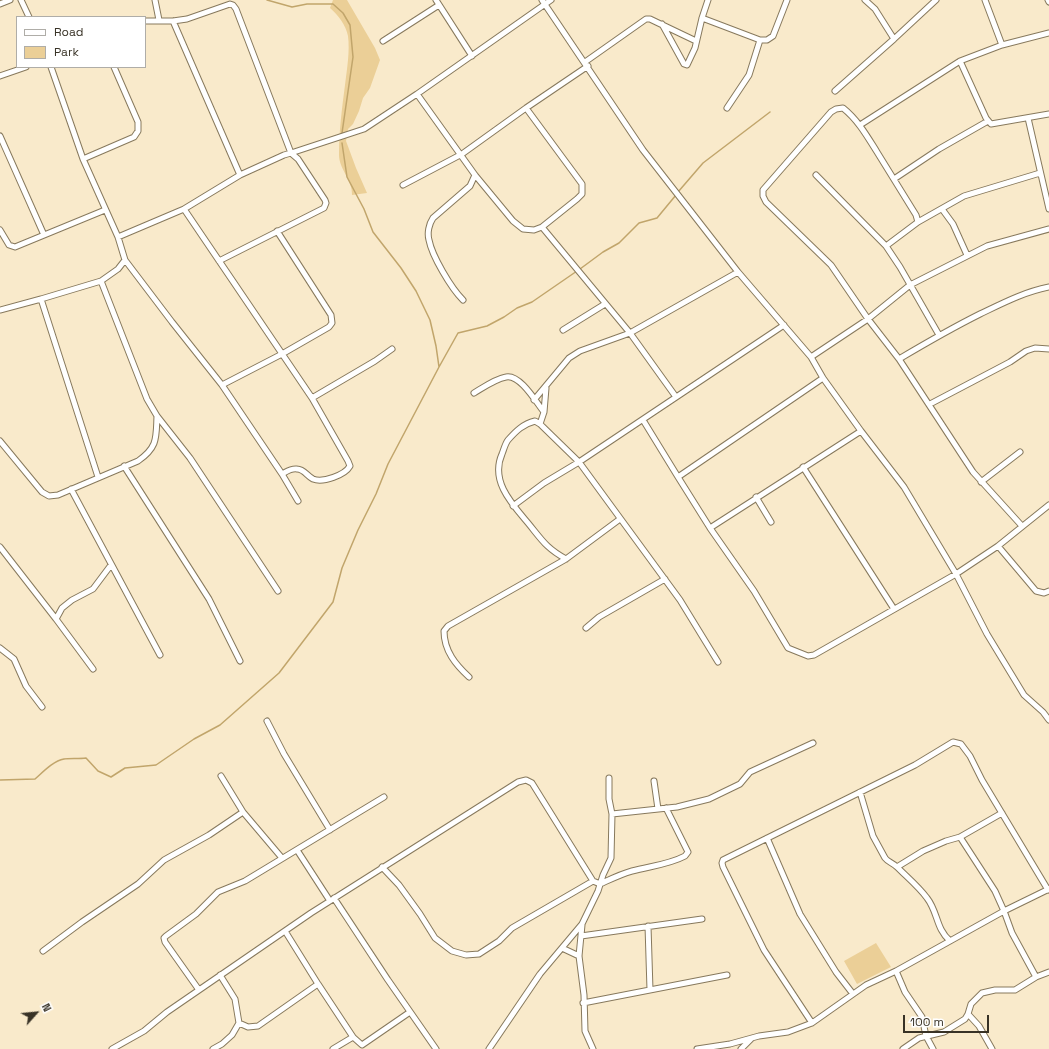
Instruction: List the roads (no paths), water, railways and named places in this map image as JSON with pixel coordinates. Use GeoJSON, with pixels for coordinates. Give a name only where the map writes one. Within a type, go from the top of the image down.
{"type":"FeatureCollection","features":[{"type":"Feature","properties":{"kind":"street"},"geometry":{"type":"LineString","coordinates":[[0,4],[10,0]]}},
{"type":"Feature","properties":{"kind":"street"},"geometry":{"type":"LineString","coordinates":[[21,0],[29,16]]}},
{"type":"Feature","properties":{"kind":"street"},"geometry":{"type":"LineString","coordinates":[[154,0],[159,20]]}},
{"type":"Feature","properties":{"kind":"street"},"geometry":{"type":"LineString","coordinates":[[436,0],[472,56]]}},
{"type":"Feature","properties":{"kind":"street"},"geometry":{"type":"LineString","coordinates":[[118,237],[184,209],[240,175],[284,155],[364,129],[472,56],[544,2],[551,0]]}},
{"type":"Feature","properties":{"kind":"street"},"geometry":{"type":"LineString","coordinates":[[662,24],[685,65],[688,64],[695,48],[708,0]]}},
{"type":"Feature","properties":{"kind":"street"},"geometry":{"type":"LineString","coordinates":[[702,18],[760,40],[767,40],[773,36],[787,0]]}},
{"type":"Feature","properties":{"kind":"street"},"geometry":{"type":"LineString","coordinates":[[865,0],[874,9],[894,39]]}},
{"type":"Feature","properties":{"kind":"street"},"geometry":{"type":"LineString","coordinates":[[836,91],[936,0]]}},
{"type":"Feature","properties":{"kind":"street"},"geometry":{"type":"LineString","coordinates":[[985,0],[1002,45]]}},
{"type":"Feature","properties":{"kind":"street"},"geometry":{"type":"LineString","coordinates":[[544,2],[643,150],[738,272],[811,357],[823,378],[904,487],[956,574],[987,634],[1024,695],[1043,712],[1049,720]]}},
{"type":"Feature","properties":{"kind":"street"},"geometry":{"type":"LineString","coordinates":[[146,21],[187,19],[230,4],[233,5],[236,9],[291,153],[298,160],[326,203],[324,208],[219,261]]}},
{"type":"Feature","properties":{"kind":"street"},"geometry":{"type":"LineString","coordinates":[[383,41],[440,5]]}},
{"type":"Feature","properties":{"kind":"street"},"geometry":{"type":"LineString","coordinates":[[403,185],[462,154],[646,19],[662,24],[696,40]]}},
{"type":"Feature","properties":{"kind":"street"},"geometry":{"type":"LineString","coordinates":[[173,20],[240,175]]}},
{"type":"Feature","properties":{"kind":"street"},"geometry":{"type":"LineString","coordinates":[[860,125],[960,61],[1002,45],[1049,33]]}},
{"type":"Feature","properties":{"kind":"street"},"geometry":{"type":"LineString","coordinates":[[727,108],[749,74],[760,40]]}},
{"type":"Feature","properties":{"kind":"street"},"geometry":{"type":"LineString","coordinates":[[960,61],[988,121],[991,124],[1049,114]]}},
{"type":"Feature","properties":{"kind":"street"},"geometry":{"type":"LineString","coordinates":[[0,76],[23,68]]}},
{"type":"Feature","properties":{"kind":"street"},"geometry":{"type":"LineString","coordinates":[[51,68],[83,159],[118,237],[125,260],[222,385],[282,474],[298,501]]}},
{"type":"Feature","properties":{"kind":"street"},"geometry":{"type":"LineString","coordinates":[[83,159],[134,137],[138,131],[138,122],[114,68]]}},
{"type":"Feature","properties":{"kind":"street"},"geometry":{"type":"LineString","coordinates":[[417,94],[462,154],[475,174],[513,221],[523,229],[534,230],[542,227],[577,199],[582,194],[582,184],[526,108]]}},
{"type":"Feature","properties":{"kind":"street"},"geometry":{"type":"LineString","coordinates":[[918,222],[894,179],[860,125],[843,108],[836,109],[831,112],[763,190],[763,196],[766,202],[831,265],[930,404],[972,472],[1022,526]]}},
{"type":"Feature","properties":{"kind":"street"},"geometry":{"type":"LineString","coordinates":[[1028,118],[1049,209]]}},
{"type":"Feature","properties":{"kind":"street"},"geometry":{"type":"LineString","coordinates":[[894,179],[988,121]]}},
{"type":"Feature","properties":{"kind":"street"},"geometry":{"type":"LineString","coordinates":[[0,136],[44,235]]}},
{"type":"Feature","properties":{"kind":"street"},"geometry":{"type":"LineString","coordinates":[[886,246],[918,222],[964,196],[1040,173]]}},
{"type":"Feature","properties":{"kind":"street"},"geometry":{"type":"LineString","coordinates":[[463,300],[442,270],[429,240],[428,232],[433,218],[470,186],[475,174]]}},
{"type":"Feature","properties":{"kind":"street"},"geometry":{"type":"LineString","coordinates":[[816,175],[886,246],[939,335]]}},
{"type":"Feature","properties":{"kind":"street"},"geometry":{"type":"LineString","coordinates":[[184,209],[312,398],[350,466],[348,469],[333,478],[328,479],[312,479],[302,470],[297,468],[291,469],[282,474]]}},
{"type":"Feature","properties":{"kind":"street"},"geometry":{"type":"LineString","coordinates":[[942,209],[953,224],[967,255]]}},
{"type":"Feature","properties":{"kind":"street"},"geometry":{"type":"LineString","coordinates":[[0,230],[4,238],[12,247],[15,247],[105,210]]}},
{"type":"Feature","properties":{"kind":"street"},"geometry":{"type":"LineString","coordinates":[[542,227],[630,333],[676,397]]}},
{"type":"Feature","properties":{"kind":"street"},"geometry":{"type":"LineString","coordinates":[[811,357],[868,319],[910,285],[987,246],[1049,229]]}},
{"type":"Feature","properties":{"kind":"street"},"geometry":{"type":"LineString","coordinates":[[222,385],[282,354],[329,327],[332,323],[331,315],[277,231]]}},
{"type":"Feature","properties":{"kind":"street"},"geometry":{"type":"LineString","coordinates":[[0,310],[101,281],[118,269],[125,260]]}},
{"type":"Feature","properties":{"kind":"street"},"geometry":{"type":"LineString","coordinates":[[534,400],[546,388],[569,358],[580,351],[630,333],[738,272]]}},
{"type":"Feature","properties":{"kind":"street"},"geometry":{"type":"LineString","coordinates":[[101,281],[147,399],[157,416],[190,458],[278,592]]}},
{"type":"Feature","properties":{"kind":"street"},"geometry":{"type":"LineString","coordinates":[[899,359],[939,335],[1013,298],[1037,289],[1049,287]]}},
{"type":"Feature","properties":{"kind":"street"},"geometry":{"type":"LineString","coordinates":[[41,299],[98,477]]}},
{"type":"Feature","properties":{"kind":"street"},"geometry":{"type":"LineString","coordinates":[[563,330],[605,304]]}},
{"type":"Feature","properties":{"kind":"street"},"geometry":{"type":"LineString","coordinates":[[513,506],[544,483],[643,420],[784,325]]}},
{"type":"Feature","properties":{"kind":"street"},"geometry":{"type":"LineString","coordinates":[[930,404],[1010,362],[1021,354],[1032,349],[1049,348]]}},
{"type":"Feature","properties":{"kind":"street"},"geometry":{"type":"LineString","coordinates":[[312,398],[392,350]]}},
{"type":"Feature","properties":{"kind":"street"},"geometry":{"type":"LineString","coordinates":[[474,393],[498,380],[506,377],[512,377],[520,381],[544,412]]}},
{"type":"Feature","properties":{"kind":"street"},"geometry":{"type":"LineString","coordinates":[[678,477],[823,378]]}},
{"type":"Feature","properties":{"kind":"street"},"geometry":{"type":"LineString","coordinates":[[540,424],[544,412],[546,388]]}},
{"type":"Feature","properties":{"kind":"street"},"geometry":{"type":"LineString","coordinates":[[0,442],[42,492],[49,496],[58,495],[138,461],[146,455],[152,448],[156,439],[157,416]]}},
{"type":"Feature","properties":{"kind":"street"},"geometry":{"type":"LineString","coordinates":[[643,420],[710,528],[754,591],[788,648],[808,656],[814,655],[956,574],[998,546],[1049,504]]}},
{"type":"Feature","properties":{"kind":"street"},"geometry":{"type":"LineString","coordinates":[[566,558],[546,546],[513,506],[501,487],[498,475],[499,460],[506,443],[516,431],[526,424],[535,421],[540,424],[579,462],[680,600],[718,662]]}},
{"type":"Feature","properties":{"kind":"street"},"geometry":{"type":"LineString","coordinates":[[710,528],[756,497],[861,431]]}},
{"type":"Feature","properties":{"kind":"street"},"geometry":{"type":"LineString","coordinates":[[981,482],[1020,452]]}},
{"type":"Feature","properties":{"kind":"street"},"geometry":{"type":"LineString","coordinates":[[124,466],[209,600],[240,661]]}},
{"type":"Feature","properties":{"kind":"street"},"geometry":{"type":"LineString","coordinates":[[803,467],[894,609]]}},
{"type":"Feature","properties":{"kind":"street"},"geometry":{"type":"LineString","coordinates":[[71,489],[160,655]]}},
{"type":"Feature","properties":{"kind":"street"},"geometry":{"type":"LineString","coordinates":[[756,497],[771,522]]}},
{"type":"Feature","properties":{"kind":"street"},"geometry":{"type":"LineString","coordinates":[[469,678],[458,667],[446,645],[444,631],[448,626],[566,558],[620,519]]}},
{"type":"Feature","properties":{"kind":"street"},"geometry":{"type":"LineString","coordinates":[[998,546],[1036,591],[1044,593],[1049,591]]}},
{"type":"Feature","properties":{"kind":"street"},"geometry":{"type":"LineString","coordinates":[[0,547],[93,669]]}},
{"type":"Feature","properties":{"kind":"street"},"geometry":{"type":"LineString","coordinates":[[56,619],[62,608],[72,600],[93,589],[111,565]]}},
{"type":"Feature","properties":{"kind":"street"},"geometry":{"type":"LineString","coordinates":[[586,628],[604,614],[665,579]]}},
{"type":"Feature","properties":{"kind":"street"},"geometry":{"type":"LineString","coordinates":[[0,648],[14,659],[26,686],[42,707]]}},
{"type":"Feature","properties":{"kind":"street"},"geometry":{"type":"LineString","coordinates":[[267,722],[284,754],[330,830]]}},
{"type":"Feature","properties":{"kind":"street"},"geometry":{"type":"LineString","coordinates":[[697,1049],[731,1046],[752,1038],[788,1032],[812,1023],[866,985],[896,971],[1004,911],[1048,889],[1002,814],[970,756],[961,744],[953,742],[915,764],[724,860],[722,863],[723,868],[764,950],[812,1023]]}},
{"type":"Feature","properties":{"kind":"street"},"geometry":{"type":"LineString","coordinates":[[612,814],[676,807],[709,799],[740,784],[750,772],[813,743]]}},
{"type":"Feature","properties":{"kind":"street"},"geometry":{"type":"LineString","coordinates":[[221,776],[243,812],[282,858]]}},
{"type":"Feature","properties":{"kind":"street"},"geometry":{"type":"LineString","coordinates":[[489,1049],[540,974],[582,924],[598,891],[611,858],[612,814],[609,799],[609,778]]}},
{"type":"Feature","properties":{"kind":"street"},"geometry":{"type":"LineString","coordinates":[[112,1049],[144,1031],[220,975],[382,867],[518,782],[526,780],[532,783],[594,881],[600,884]]}},
{"type":"Feature","properties":{"kind":"street"},"geometry":{"type":"LineString","coordinates":[[654,781],[658,809]]}},
{"type":"Feature","properties":{"kind":"street"},"geometry":{"type":"LineString","coordinates":[[860,792],[873,836],[887,861],[897,867],[928,899],[941,931],[950,941]]}},
{"type":"Feature","properties":{"kind":"street"},"geometry":{"type":"LineString","coordinates":[[199,990],[165,942],[164,938],[196,914],[218,892],[245,881],[384,797]]}},
{"type":"Feature","properties":{"kind":"street"},"geometry":{"type":"LineString","coordinates":[[600,884],[619,875],[654,867],[685,856],[688,852],[666,808]]}},
{"type":"Feature","properties":{"kind":"street"},"geometry":{"type":"LineString","coordinates":[[43,951],[82,922],[138,884],[164,860],[209,835],[243,812]]}},
{"type":"Feature","properties":{"kind":"street"},"geometry":{"type":"LineString","coordinates":[[897,867],[923,851],[946,841],[960,837],[1002,814]]}},
{"type":"Feature","properties":{"kind":"street"},"geometry":{"type":"LineString","coordinates":[[960,837],[986,876],[1004,911],[1012,933],[1036,977]]}},
{"type":"Feature","properties":{"kind":"street"},"geometry":{"type":"LineString","coordinates":[[767,838],[800,914],[836,972],[853,994]]}},
{"type":"Feature","properties":{"kind":"street"},"geometry":{"type":"LineString","coordinates":[[297,850],[436,1049]]}},
{"type":"Feature","properties":{"kind":"street"},"geometry":{"type":"LineString","coordinates":[[382,867],[399,885],[435,938],[452,951],[466,955],[479,954],[499,941],[512,928],[594,881]]}},
{"type":"Feature","properties":{"kind":"street"},"geometry":{"type":"LineString","coordinates":[[581,936],[702,919]]}},
{"type":"Feature","properties":{"kind":"street"},"geometry":{"type":"LineString","coordinates":[[582,924],[579,956],[584,995],[583,1003],[585,1031],[593,1049]]}},
{"type":"Feature","properties":{"kind":"street"},"geometry":{"type":"LineString","coordinates":[[648,926],[650,990]]}},
{"type":"Feature","properties":{"kind":"street"},"geometry":{"type":"LineString","coordinates":[[285,931],[353,1037],[363,1047],[410,1012]]}},
{"type":"Feature","properties":{"kind":"street"},"geometry":{"type":"LineString","coordinates":[[562,948],[579,956]]}},
{"type":"Feature","properties":{"kind":"street"},"geometry":{"type":"LineString","coordinates":[[896,971],[905,992],[922,1017],[926,1036],[933,1049]]}},
{"type":"Feature","properties":{"kind":"street"},"geometry":{"type":"LineString","coordinates":[[903,1049],[919,1038],[944,1032],[965,1019],[971,1004],[982,994],[995,990],[1015,990],[1036,977],[1049,972]]}},
{"type":"Feature","properties":{"kind":"street"},"geometry":{"type":"LineString","coordinates":[[213,1049],[222,1044],[232,1035],[239,1023],[235,998],[220,975]]}},
{"type":"Feature","properties":{"kind":"street"},"geometry":{"type":"LineString","coordinates":[[583,1003],[727,975]]}},
{"type":"Feature","properties":{"kind":"street"},"geometry":{"type":"LineString","coordinates":[[239,1023],[248,1027],[258,1026],[318,984]]}},
{"type":"Feature","properties":{"kind":"street"},"geometry":{"type":"LineString","coordinates":[[968,1014],[979,1026],[992,1049]]}},
{"type":"Feature","properties":{"kind":"street"},"geometry":{"type":"LineString","coordinates":[[333,1049],[353,1037]]}},
{"type":"Feature","properties":{"kind":"street"},"geometry":{"type":"LineString","coordinates":[[741,1049],[752,1038]]}},
{"type":"Feature","properties":{"kind":"waterway"},"geometry":{"type":"LineString","coordinates":[[267,0],[292,7],[307,4],[333,4],[343,13],[350,25],[353,57],[342,133]]}},
{"type":"Feature","properties":{"kind":"waterway"},"geometry":{"type":"LineString","coordinates":[[678,192],[703,163],[770,112]]}},
{"type":"Feature","properties":{"kind":"waterway"},"geometry":{"type":"LineString","coordinates":[[342,143],[347,177],[364,209],[373,232],[401,268],[416,291],[430,320],[439,367]]}},
{"type":"Feature","properties":{"kind":"waterway"},"geometry":{"type":"LineString","coordinates":[[580,269],[603,252],[619,243],[639,223],[657,218],[676,195]]}},
{"type":"Feature","properties":{"kind":"waterway"},"geometry":{"type":"LineString","coordinates":[[0,780],[35,779],[52,764],[66,759],[86,758],[98,771],[111,777],[125,768],[156,765],[194,739],[220,725],[279,673],[333,602],[342,568],[388,464],[458,333],[487,326],[517,308],[532,302],[577,271]]}}]}
